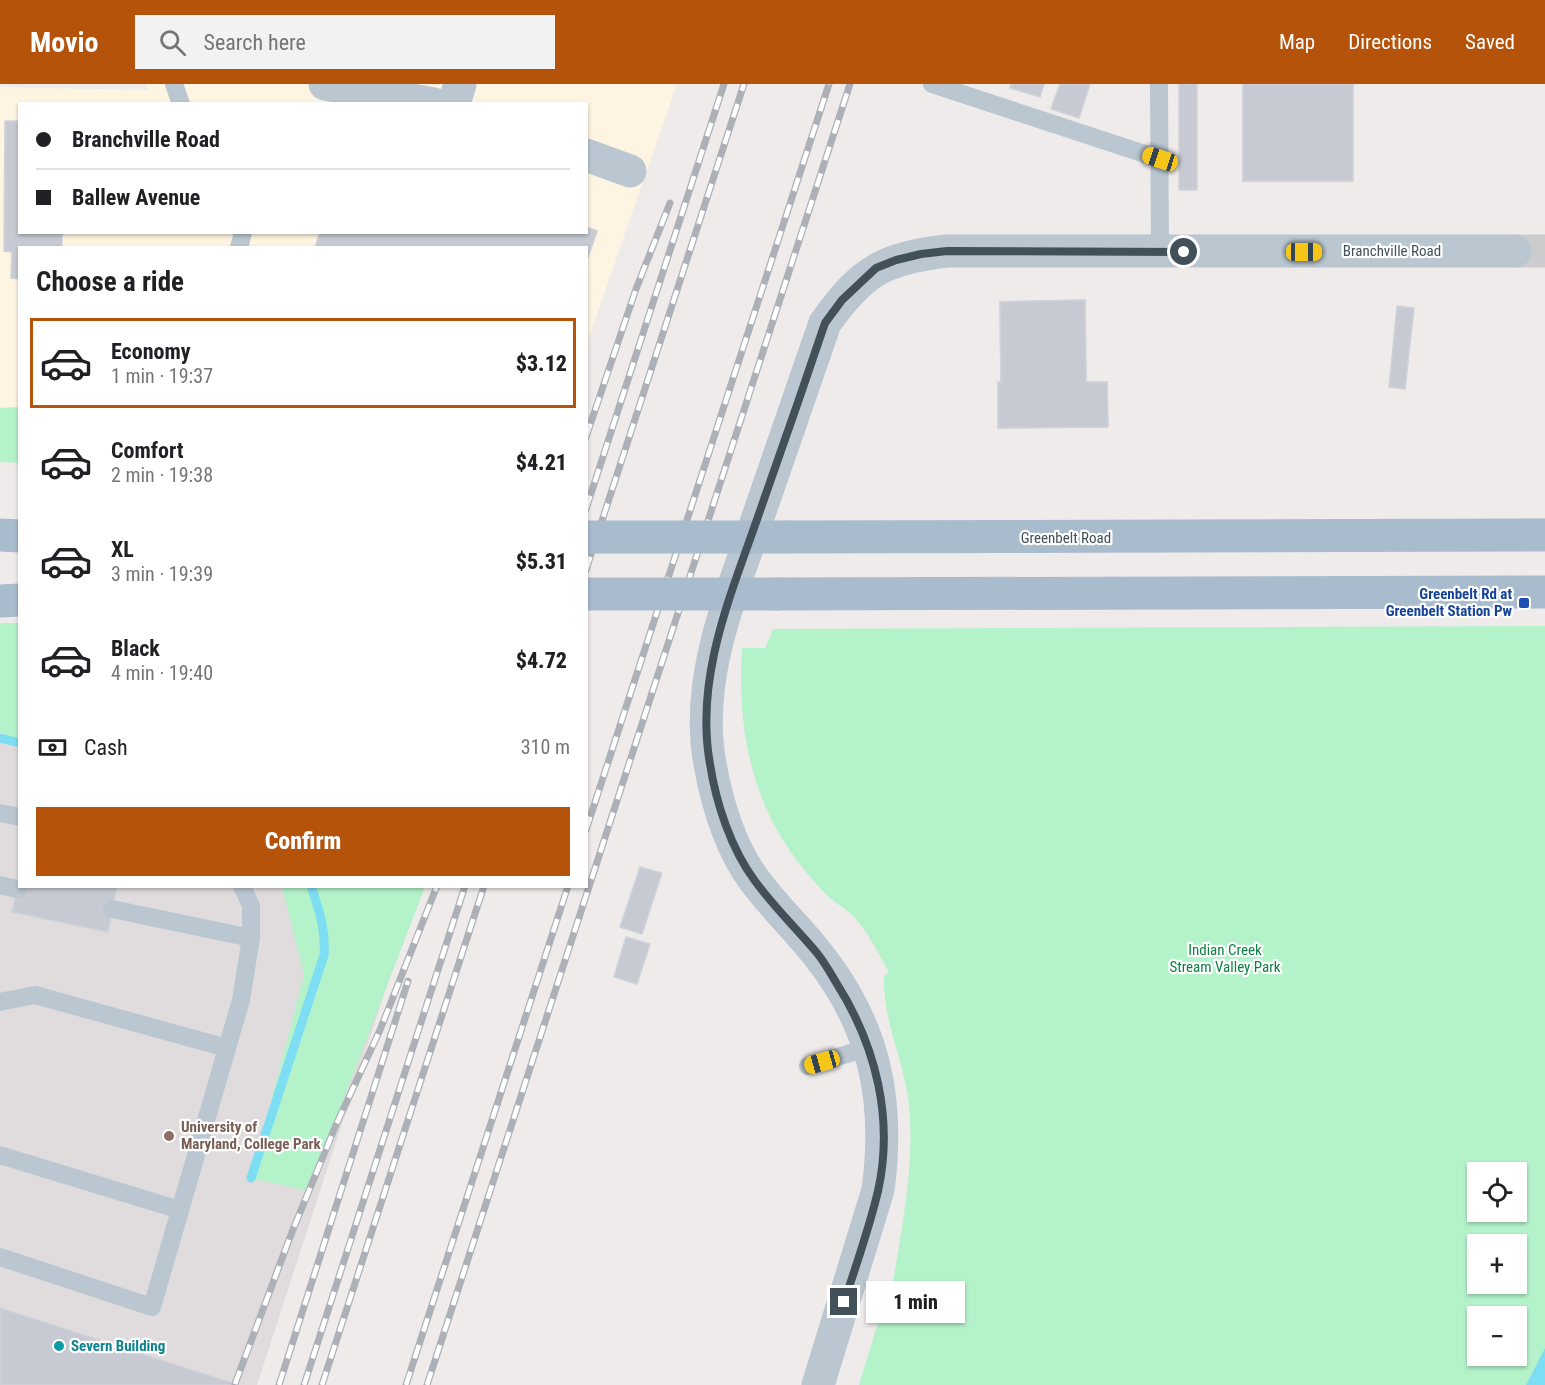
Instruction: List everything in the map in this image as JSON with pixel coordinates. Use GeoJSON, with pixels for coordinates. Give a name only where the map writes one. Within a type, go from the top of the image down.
{"type":"FeatureCollection","features":[{"type":"Feature","properties":{"kind":"main road"},"geometry":{"type":"LineString","coordinates":[[0,535],[18,536]]}},
{"type":"Feature","properties":{"kind":"main road","name":"Greenbelt Road"},"geometry":{"type":"LineString","coordinates":[[588,537],[1545,536]]}},
{"type":"Feature","properties":{"kind":"main road"},"geometry":{"type":"LineString","coordinates":[[588,594],[1545,592]]}},
{"type":"Feature","properties":{"kind":"main road"},"geometry":{"type":"LineString","coordinates":[[0,601],[18,600]]}},
{"type":"Feature","properties":{"kind":"street"},"geometry":{"type":"LineString","coordinates":[[325,84],[423,102]]}},
{"type":"Feature","properties":{"kind":"street"},"geometry":{"type":"LineString","coordinates":[[455,102],[460,84]]}},
{"type":"Feature","properties":{"kind":"street"},"geometry":{"type":"LineString","coordinates":[[588,156],[630,171]]}},
{"type":"Feature","properties":{"kind":"street","name":"Branchville Road"},"geometry":{"type":"LineString","coordinates":[[870,1047],[858,1018],[820,956],[755,881],[745,866],[719,802],[706,735],[709,681],[720,628],[825,323],[842,300],[876,268],[896,260],[947,251],[1515,251]]}},
{"type":"Feature","properties":{"kind":"street"},"geometry":{"type":"LineString","coordinates":[[818,1385],[878,1190],[883,1156],[883,1119],[870,1047]]}},
{"type":"Feature","properties":{"kind":"lane"},"geometry":{"type":"LineString","coordinates":[[174,84],[180,102]]}},
{"type":"Feature","properties":{"kind":"lane"},"geometry":{"type":"LineString","coordinates":[[932,84],[1160,159]]}},
{"type":"Feature","properties":{"kind":"lane"},"geometry":{"type":"LineString","coordinates":[[1159,84],[1160,252]]}},
{"type":"Feature","properties":{"kind":"lane"},"geometry":{"type":"LineString","coordinates":[[0,813],[18,817]]}},
{"type":"Feature","properties":{"kind":"lane"},"geometry":{"type":"LineString","coordinates":[[0,1257],[152,1307],[241,1000],[251,938],[251,906],[243,888]]}},
{"type":"Feature","properties":{"kind":"lane"},"geometry":{"type":"LineString","coordinates":[[112,909],[251,938]]}},
{"type":"Feature","properties":{"kind":"lane"},"geometry":{"type":"LineString","coordinates":[[0,1002],[35,995],[227,1048]]}},
{"type":"Feature","properties":{"kind":"lane"},"geometry":{"type":"LineString","coordinates":[[808,1066],[870,1047]]}},
{"type":"Feature","properties":{"kind":"lane"},"geometry":{"type":"LineString","coordinates":[[0,1155],[180,1210]]}},
{"type":"Feature","properties":{"kind":"shaded area"},"geometry":{"type":"Polygon","coordinates":[[[147,84],[677,84],[588,340],[588,246],[18,246],[18,407],[0,408],[0,87],[147,90],[147,84]]]}},
{"type":"Feature","properties":{"kind":"shaded area","name":"University of Maryland, College Park"},"geometry":{"type":"Polygon","coordinates":[[[0,700],[18,705],[18,888],[419,888],[257,1385],[0,1385],[0,700]]]}},
{"type":"Feature","properties":{"kind":"green space"},"geometry":{"type":"Polygon","coordinates":[[[18,407],[18,463],[0,462],[0,408],[18,407]]]}},
{"type":"Feature","properties":{"kind":"green space"},"geometry":{"type":"Polygon","coordinates":[[[0,623],[18,623],[18,740],[0,732],[0,623]]]}},
{"type":"Feature","properties":{"kind":"green space","name":"Indian Creek Stream Valley Park"},"geometry":{"type":"Polygon","coordinates":[[[1545,626],[1545,1385],[859,1385],[886,1296],[893,1283],[904,1217],[910,1150],[907,1090],[886,1009],[884,976],[889,972],[860,924],[830,898],[802,867],[770,817],[759,791],[745,736],[741,678],[742,648],[765,648],[773,629],[1545,626]]]}},
{"type":"Feature","properties":{"kind":"green space"},"geometry":{"type":"Polygon","coordinates":[[[282,888],[425,888],[308,1191],[251,1178],[304,975],[282,888]]]}},
{"type":"Feature","properties":{"kind":"water"},"geometry":{"type":"Polygon","coordinates":[[[1545,1348],[1545,1385],[1526,1385],[1545,1348]]]}},
{"type":"Feature","properties":{"kind":"building"},"geometry":{"type":"Polygon","coordinates":[[[1011,84],[1044,84],[1040,97],[1010,88],[1011,84]]]}},
{"type":"Feature","properties":{"kind":"building"},"geometry":{"type":"Polygon","coordinates":[[[1060,84],[1090,84],[1079,118],[1051,109],[1060,84]]]}},
{"type":"Feature","properties":{"kind":"building"},"geometry":{"type":"Polygon","coordinates":[[[1179,84],[1197,84],[1197,190],[1179,190],[1179,84]]]}},
{"type":"Feature","properties":{"kind":"building"},"geometry":{"type":"Polygon","coordinates":[[[1243,84],[1353,84],[1353,181],[1243,181],[1243,84]]]}},
{"type":"Feature","properties":{"kind":"building"},"geometry":{"type":"Polygon","coordinates":[[[1243,84],[1353,84],[1353,181],[1243,181],[1243,84]]]}},
{"type":"Feature","properties":{"kind":"building"},"geometry":{"type":"Polygon","coordinates":[[[5,121],[18,121],[18,234],[62,234],[62,246],[18,246],[18,279],[11,278],[12,252],[4,251],[5,121]]]}},
{"type":"Feature","properties":{"kind":"building"},"geometry":{"type":"Polygon","coordinates":[[[588,228],[597,231],[588,256],[588,246],[316,246],[319,234],[588,234],[588,228]]]}},
{"type":"Feature","properties":{"kind":"building"},"geometry":{"type":"Polygon","coordinates":[[[588,228],[597,231],[588,256],[588,246],[316,246],[319,234],[588,234],[588,228]]]}},
{"type":"Feature","properties":{"kind":"building"},"geometry":{"type":"Polygon","coordinates":[[[1085,300],[1086,382],[1107,382],[1108,427],[998,428],[998,382],[1001,382],[1000,302],[1085,300]]]}},
{"type":"Feature","properties":{"kind":"building"},"geometry":{"type":"Polygon","coordinates":[[[1085,300],[1086,382],[1107,382],[1108,427],[998,428],[998,382],[1001,382],[1000,302],[1085,300]]]}},
{"type":"Feature","properties":{"kind":"building"},"geometry":{"type":"Polygon","coordinates":[[[1397,306],[1414,308],[1405,389],[1389,387],[1397,306]]]}},
{"type":"Feature","properties":{"kind":"building"},"geometry":{"type":"Polygon","coordinates":[[[640,867],[662,873],[642,934],[620,927],[640,867]]]}},
{"type":"Feature","properties":{"kind":"building"},"geometry":{"type":"Polygon","coordinates":[[[18,886],[117,888],[108,932],[12,912],[18,886]]]}},
{"type":"Feature","properties":{"kind":"building"},"geometry":{"type":"Polygon","coordinates":[[[626,937],[650,944],[637,984],[614,977],[626,937]]]}},
{"type":"Feature","properties":{"kind":"building","name":"Severn Building"},"geometry":{"type":"Polygon","coordinates":[[[0,1308],[235,1384],[238,1385],[0,1385],[0,1308]]]}},
{"type":"Feature","properties":{"kind":"waterway"},"geometry":{"type":"LineString","coordinates":[[0,738],[18,742]]}},
{"type":"Feature","properties":{"kind":"waterway"},"geometry":{"type":"LineString","coordinates":[[251,1178],[324,955],[323,929],[312,888]]}},
{"type":"Feature","properties":{"kind":"tunnel"},"geometry":{"type":"LineString","coordinates":[[1515,251],[1545,251]]}},
{"type":"Feature","properties":{"kind":"railway"},"geometry":{"type":"LineString","coordinates":[[588,503],[724,84]]}},
{"type":"Feature","properties":{"kind":"railway"},"geometry":{"type":"LineString","coordinates":[[588,564],[744,84]]}},
{"type":"Feature","properties":{"kind":"railway"},"geometry":{"type":"LineString","coordinates":[[588,824],[829,84]]}},
{"type":"Feature","properties":{"kind":"railway"},"geometry":{"type":"LineString","coordinates":[[427,1385],[850,84]]}},
{"type":"Feature","properties":{"kind":"railway"},"geometry":{"type":"LineString","coordinates":[[588,431],[636,289],[670,203]]}},
{"type":"Feature","properties":{"kind":"railway"},"geometry":{"type":"LineString","coordinates":[[235,1384],[292,1232],[336,1125],[380,1030],[436,888]]}},
{"type":"Feature","properties":{"kind":"railway"},"geometry":{"type":"LineString","coordinates":[[304,1385],[464,888]]}},
{"type":"Feature","properties":{"kind":"railway"},"geometry":{"type":"LineString","coordinates":[[322,1385],[483,888]]}},
{"type":"Feature","properties":{"kind":"railway"},"geometry":{"type":"LineString","coordinates":[[406,1385],[567,888]]}},
{"type":"Feature","properties":{"kind":"railway"},"geometry":{"type":"LineString","coordinates":[[279,1385],[408,981]]}},
{"type":"Feature","properties":{"kind":"place","name":"Greenbelt Rd at Greenbelt Station Pw"},"geometry":{"type":"Point","coordinates":[1524,603]}},
{"type":"Feature","properties":{"kind":"place","name":"University of Maryland, College Park"},"geometry":{"type":"Point","coordinates":[169,1136]}},
{"type":"Feature","properties":{"kind":"place","name":"Severn Building"},"geometry":{"type":"Point","coordinates":[59,1346]}},
{"type":"Feature","properties":{"kind":"route"},"geometry":{"type":"LineString","coordinates":[[844,1302],[878,1190],[883,1156],[883,1119],[878,1083],[870,1047],[858,1018],[820,956],[755,881],[745,866],[719,802],[706,735],[709,681],[720,628],[825,323],[842,300],[876,268],[921,254],[947,251],[1184,252]]}}]}
